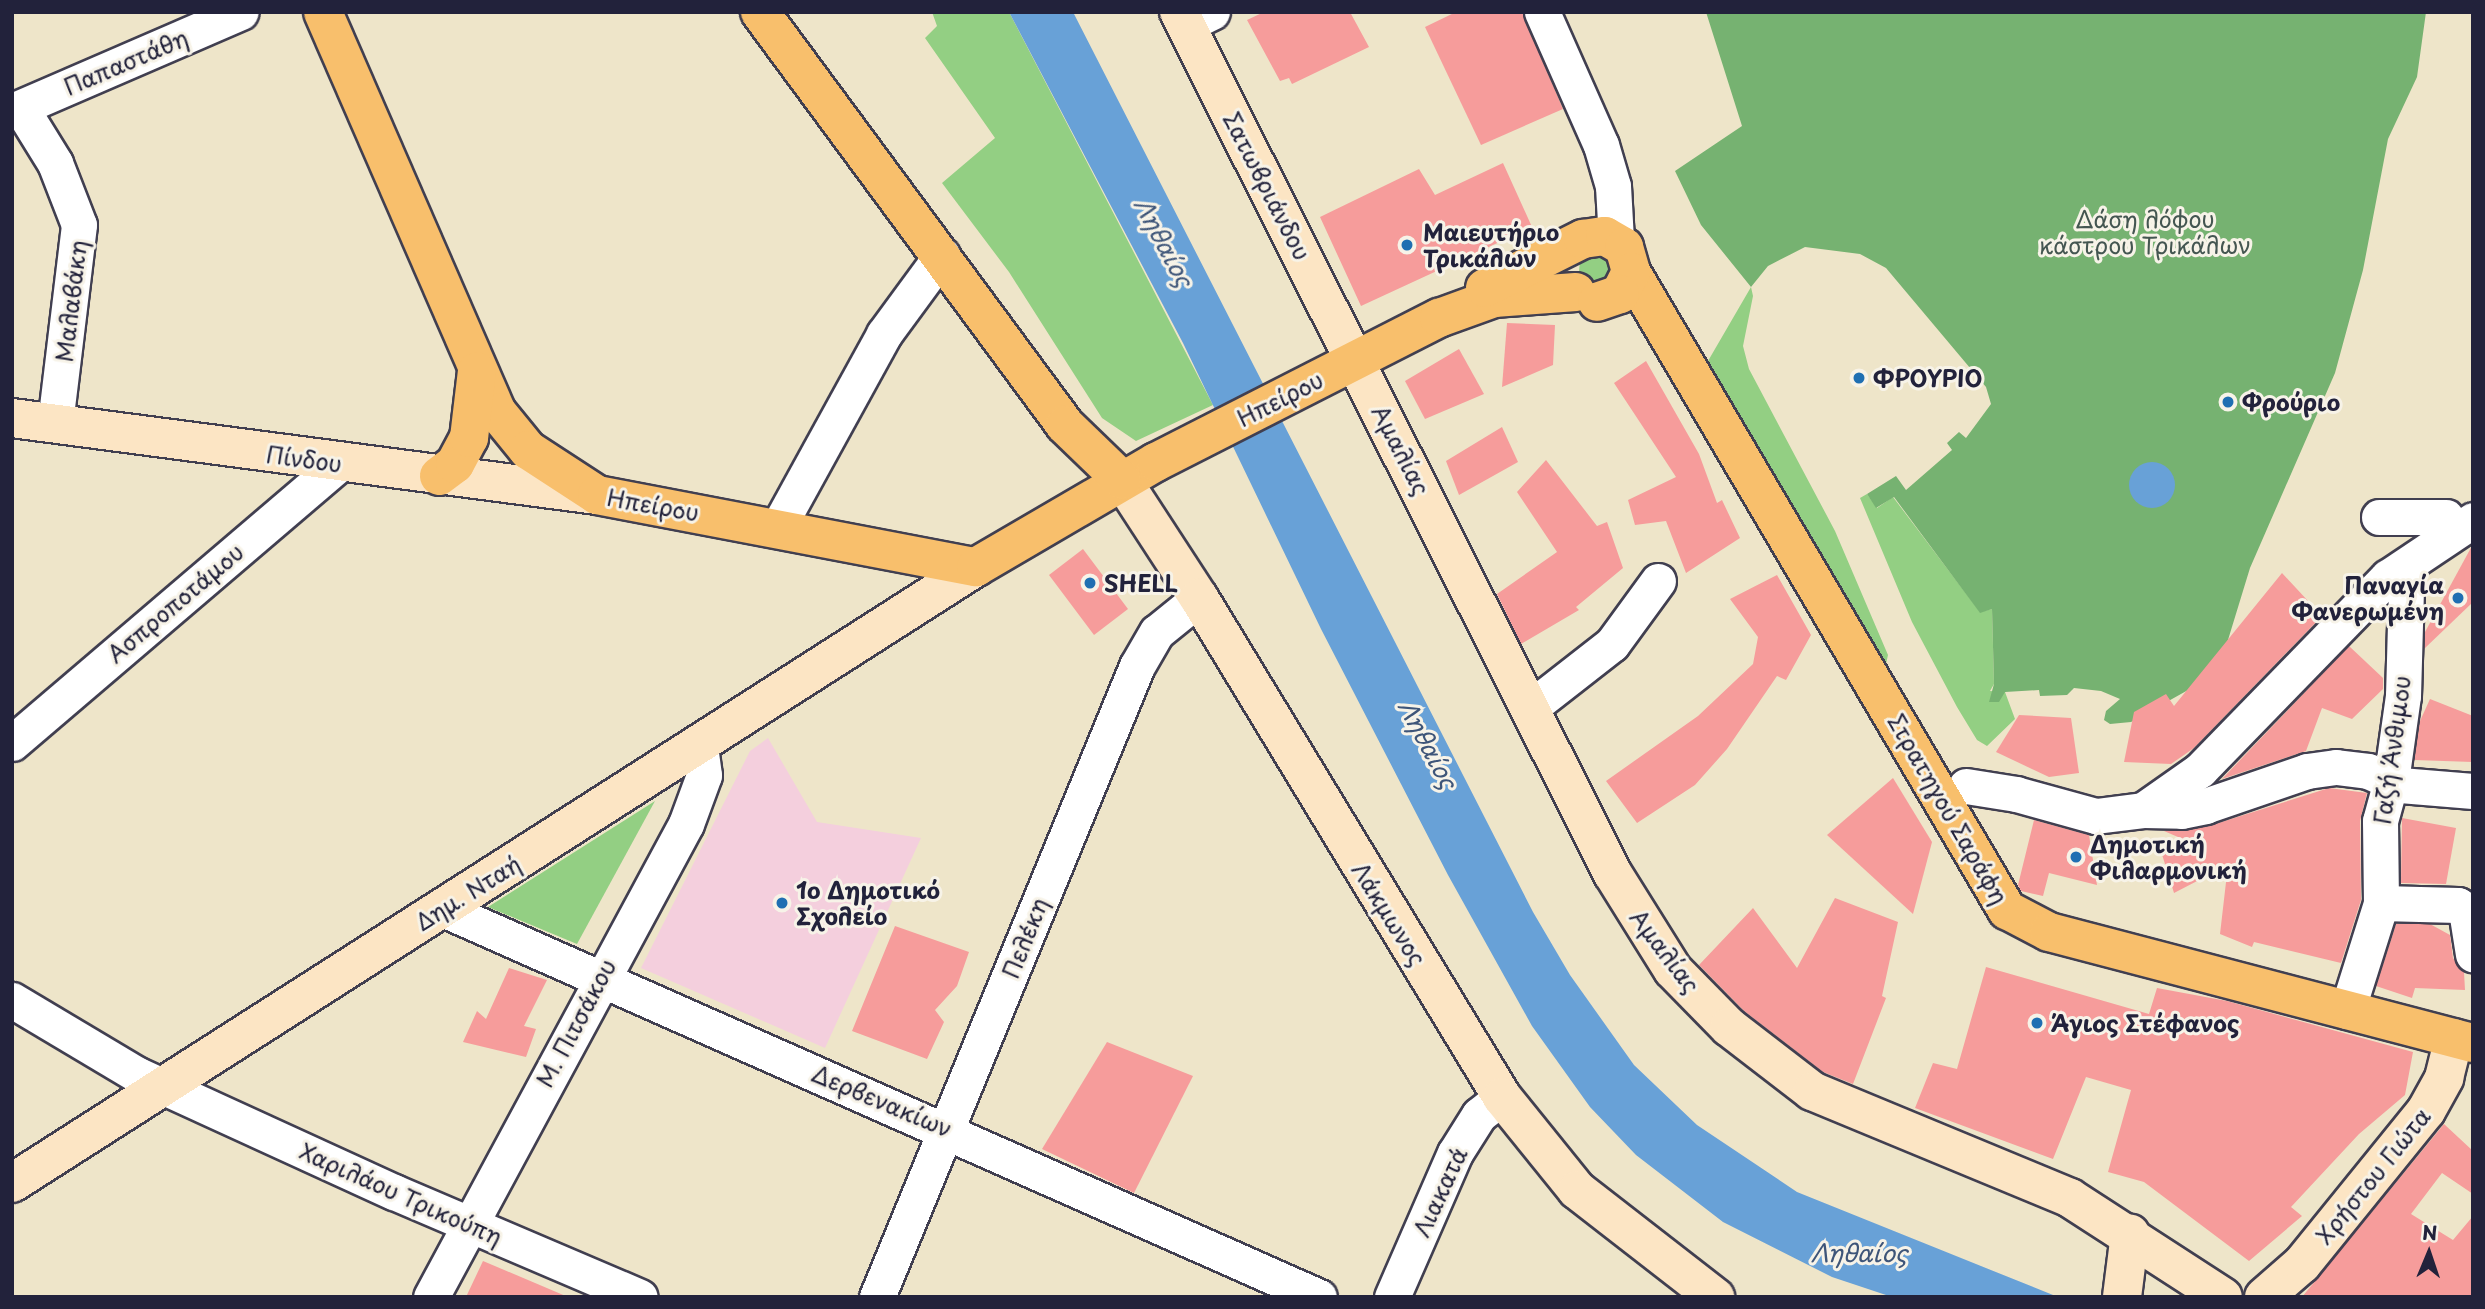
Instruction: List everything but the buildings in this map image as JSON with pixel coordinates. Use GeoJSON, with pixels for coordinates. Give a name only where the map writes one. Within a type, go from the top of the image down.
{"type":"FeatureCollection","features":[{"type":"Feature","properties":{"kind":"main road","name":"Ηπείρου"},"geometry":{"type":"LineString","coordinates":[[323,12],[497,412],[516,438],[548,466],[597,495],[778,527],[976,567],[1122,480],[1439,318],[1494,298],[1586,297]]}},
{"type":"Feature","properties":{"kind":"main road"},"geometry":{"type":"LineString","coordinates":[[760,12],[1065,425],[1122,480]]}},
{"type":"Feature","properties":{"kind":"main road","name":"Ηπείρου"},"geometry":{"type":"LineString","coordinates":[[1439,318],[1472,295],[1608,252]]}},
{"type":"Feature","properties":{"kind":"main road"},"geometry":{"type":"LineString","coordinates":[[1608,252],[1565,267],[1586,297],[1641,317],[1687,361]]}},
{"type":"Feature","properties":{"kind":"main road"},"geometry":{"type":"LineString","coordinates":[[1586,297],[1620,294],[1608,252]]}},
{"type":"Feature","properties":{"kind":"main road"},"geometry":{"type":"LineString","coordinates":[[1608,252],[1687,361]]}},
{"type":"Feature","properties":{"kind":"main road","name":"Στρατηγού Σαράφη"},"geometry":{"type":"LineString","coordinates":[[1687,361],[2007,910],[2049,932],[2463,1040]]}},
{"type":"Feature","properties":{"kind":"main road"},"geometry":{"type":"LineString","coordinates":[[439,476],[455,464],[469,438],[477,369]]}},
{"type":"Feature","properties":{"kind":"street","name":"Παπαστάθη"},"geometry":{"type":"LineString","coordinates":[[16,109],[240,12]]}},
{"type":"Feature","properties":{"kind":"street"},"geometry":{"type":"LineString","coordinates":[[1542,12],[1604,155],[1615,201],[1608,252]]}},
{"type":"Feature","properties":{"kind":"street","name":"Σατωβριάνδου"},"geometry":{"type":"LineString","coordinates":[[1192,17],[1342,368]]}},
{"type":"Feature","properties":{"kind":"street","name":"Μαλαβάκη"},"geometry":{"type":"LineString","coordinates":[[16,109],[55,163],[79,225],[55,424]]}},
{"type":"Feature","properties":{"kind":"street"},"geometry":{"type":"LineString","coordinates":[[778,527],[884,334],[942,255]]}},
{"type":"Feature","properties":{"kind":"street","name":"Αμαλίας"},"geometry":{"type":"LineString","coordinates":[[1342,368],[1530,709],[1644,929],[1673,970],[1729,1027],[1793,1080],[1821,1097],[2070,1198],[2130,1234],[2223,1297]]}},
{"type":"Feature","properties":{"kind":"street","name":"Πίνδου"},"geometry":{"type":"LineString","coordinates":[[12,418],[339,464],[597,495]]}},
{"type":"Feature","properties":{"kind":"street","name":"Ασπροποτάμου"},"geometry":{"type":"LineString","coordinates":[[12,743],[339,464]]}},
{"type":"Feature","properties":{"kind":"street","name":"Λάκμωνος"},"geometry":{"type":"LineString","coordinates":[[1122,480],[1199,598],[1502,1097],[1577,1190],[1715,1297]]}},
{"type":"Feature","properties":{"kind":"street"},"geometry":{"type":"LineString","coordinates":[[2379,517],[2462,521]]}},
{"type":"Feature","properties":{"kind":"street"},"geometry":{"type":"LineString","coordinates":[[2143,810],[2200,770],[2339,633],[2379,586],[2462,521]]}},
{"type":"Feature","properties":{"kind":"street"},"geometry":{"type":"LineString","coordinates":[[915,554],[926,581],[923,603]]}},
{"type":"Feature","properties":{"kind":"street","name":"Δημ. Νταή"},"geometry":{"type":"LineString","coordinates":[[12,1183],[976,567]]}},
{"type":"Feature","properties":{"kind":"street","name":"Γαζή Άνθιμου"},"geometry":{"type":"LineString","coordinates":[[2347,1011],[2381,903],[2380,821],[2391,780],[2401,714],[2406,589],[2400,570]]}},
{"type":"Feature","properties":{"kind":"street"},"geometry":{"type":"LineString","coordinates":[[1530,709],[1612,644],[1658,581]]}},
{"type":"Feature","properties":{"kind":"street","name":"Πελέκη"},"geometry":{"type":"LineString","coordinates":[[877,1297],[1137,666],[1157,632],[1199,598]]}},
{"type":"Feature","properties":{"kind":"street","name":"Μ. Πιτσάκου"},"geometry":{"type":"LineString","coordinates":[[430,1297],[686,824],[704,775],[700,745]]}},
{"type":"Feature","properties":{"kind":"street"},"geometry":{"type":"LineString","coordinates":[[1966,786],[2016,794],[2096,816],[2143,810],[2182,811],[2320,769],[2359,769],[2400,785],[2473,791]]}},
{"type":"Feature","properties":{"kind":"street"},"geometry":{"type":"LineString","coordinates":[[2381,903],[2458,905],[2466,910],[2473,954]]}},
{"type":"Feature","properties":{"kind":"street","name":"Δερβενακίων"},"geometry":{"type":"LineString","coordinates":[[443,909],[946,1129],[1319,1297]]}},
{"type":"Feature","properties":{"kind":"street","name":"Χαριλάου Τρικούπη"},"geometry":{"type":"LineString","coordinates":[[12,1000],[114,1062],[164,1086],[469,1224],[640,1297]]}},
{"type":"Feature","properties":{"kind":"street","name":"Χρήστου Γιώτα"},"geometry":{"type":"LineString","coordinates":[[2264,1297],[2302,1264],[2426,1111],[2463,1040]]}},
{"type":"Feature","properties":{"kind":"street","name":"Λιακατά"},"geometry":{"type":"LineString","coordinates":[[1392,1297],[1455,1153],[1479,1115],[1502,1097]]}},
{"type":"Feature","properties":{"kind":"street"},"geometry":{"type":"LineString","coordinates":[[1577,1190],[1591,1217],[1613,1242],[1671,1297]]}},
{"type":"Feature","properties":{"kind":"street"},"geometry":{"type":"LineString","coordinates":[[2124,1286],[2130,1234]]}},
{"type":"Feature","properties":{"kind":"shaded area","name":"1ο Δημοτικό Σχολείο"},"geometry":{"type":"Polygon","coordinates":[[[768,738],[817,822],[921,838],[825,1048],[641,968],[750,751],[768,738]]]}},
{"type":"Feature","properties":{"kind":"green space"},"geometry":{"type":"Polygon","coordinates":[[[932,12],[1009,12],[1213,405],[1136,441],[1102,418],[1009,272],[942,183],[995,138],[925,38],[937,26],[932,12]]]}},
{"type":"Feature","properties":{"kind":"green space","name":"Δάση λόφου κάστρου Τρικάλων"},"geometry":{"type":"Polygon","coordinates":[[[1706,12],[2426,12],[2417,77],[2388,139],[2363,270],[2335,373],[2250,568],[2224,653],[2197,685],[2131,722],[2110,724],[2104,720],[2106,711],[2120,699],[2101,691],[2074,688],[2067,695],[2040,696],[2039,690],[2005,692],[1999,702],[1989,702],[1994,684],[1992,609],[1980,613],[1894,497],[1876,508],[1867,494],[1896,476],[1906,490],[1952,450],[1947,443],[1959,432],[1966,438],[1991,404],[1986,387],[1886,268],[1860,254],[1805,247],[1768,266],[1751,287],[1701,225],[1675,171],[1742,126],[1706,12]]]}},
{"type":"Feature","properties":{"kind":"green space"},"geometry":{"type":"Polygon","coordinates":[[[1596,248],[1618,267],[1598,288],[1579,272],[1580,259],[1596,248]]]}},
{"type":"Feature","properties":{"kind":"green space"},"geometry":{"type":"Polygon","coordinates":[[[1751,287],[1753,296],[1743,346],[1749,369],[1835,531],[1888,655],[1886,664],[1708,361],[1751,287]]]}},
{"type":"Feature","properties":{"kind":"green space"},"geometry":{"type":"Polygon","coordinates":[[[1867,494],[1877,508],[1893,497],[1980,612],[1992,609],[1994,684],[1990,691],[2005,692],[2015,719],[1987,746],[1977,740],[1957,707],[1912,622],[1860,498],[1867,494]]]}},
{"type":"Feature","properties":{"kind":"green space"},"geometry":{"type":"Polygon","coordinates":[[[655,801],[577,944],[488,907],[655,801]]]}},
{"type":"Feature","properties":{"kind":"water","name":"Ληθαίος"},"geometry":{"type":"Polygon","coordinates":[[[1009,12],[1073,12],[1533,912],[1570,975],[1634,1065],[1697,1125],[1797,1192],[2058,1297],[1892,1297],[1832,1277],[1723,1222],[1636,1155],[1590,1107],[1532,1026],[1448,875],[1321,629],[1183,343],[1009,12]]]}},
{"type":"Feature","properties":{"kind":"water"},"geometry":{"type":"Polygon","coordinates":[[[2152,462],[2168,469],[2175,485],[2168,501],[2152,508],[2136,501],[2129,485],[2136,469],[2152,462]]]}},
{"type":"Feature","properties":{"kind":"place","name":"Μαιευτήριο Τρικάλων"},"geometry":{"type":"Point","coordinates":[1407,245]}},
{"type":"Feature","properties":{"kind":"place","name":"ΦΡΟΥΡΙΟ"},"geometry":{"type":"Point","coordinates":[1859,378]}},
{"type":"Feature","properties":{"kind":"place","name":"Φρούριο"},"geometry":{"type":"Point","coordinates":[2228,402]}},
{"type":"Feature","properties":{"kind":"place","name":"SHELL"},"geometry":{"type":"Point","coordinates":[1090,583]}},
{"type":"Feature","properties":{"kind":"place","name":"Παναγία Φανερωμένη"},"geometry":{"type":"Point","coordinates":[2458,598]}},
{"type":"Feature","properties":{"kind":"place","name":"Δημοτική Φιλαρμονική"},"geometry":{"type":"Point","coordinates":[2076,857]}},
{"type":"Feature","properties":{"kind":"place","name":"1ο Δημοτικό Σχολείο"},"geometry":{"type":"Point","coordinates":[782,903]}},
{"type":"Feature","properties":{"kind":"place","name":"Άγιος Στέφανος"},"geometry":{"type":"Point","coordinates":[2037,1023]}}]}
